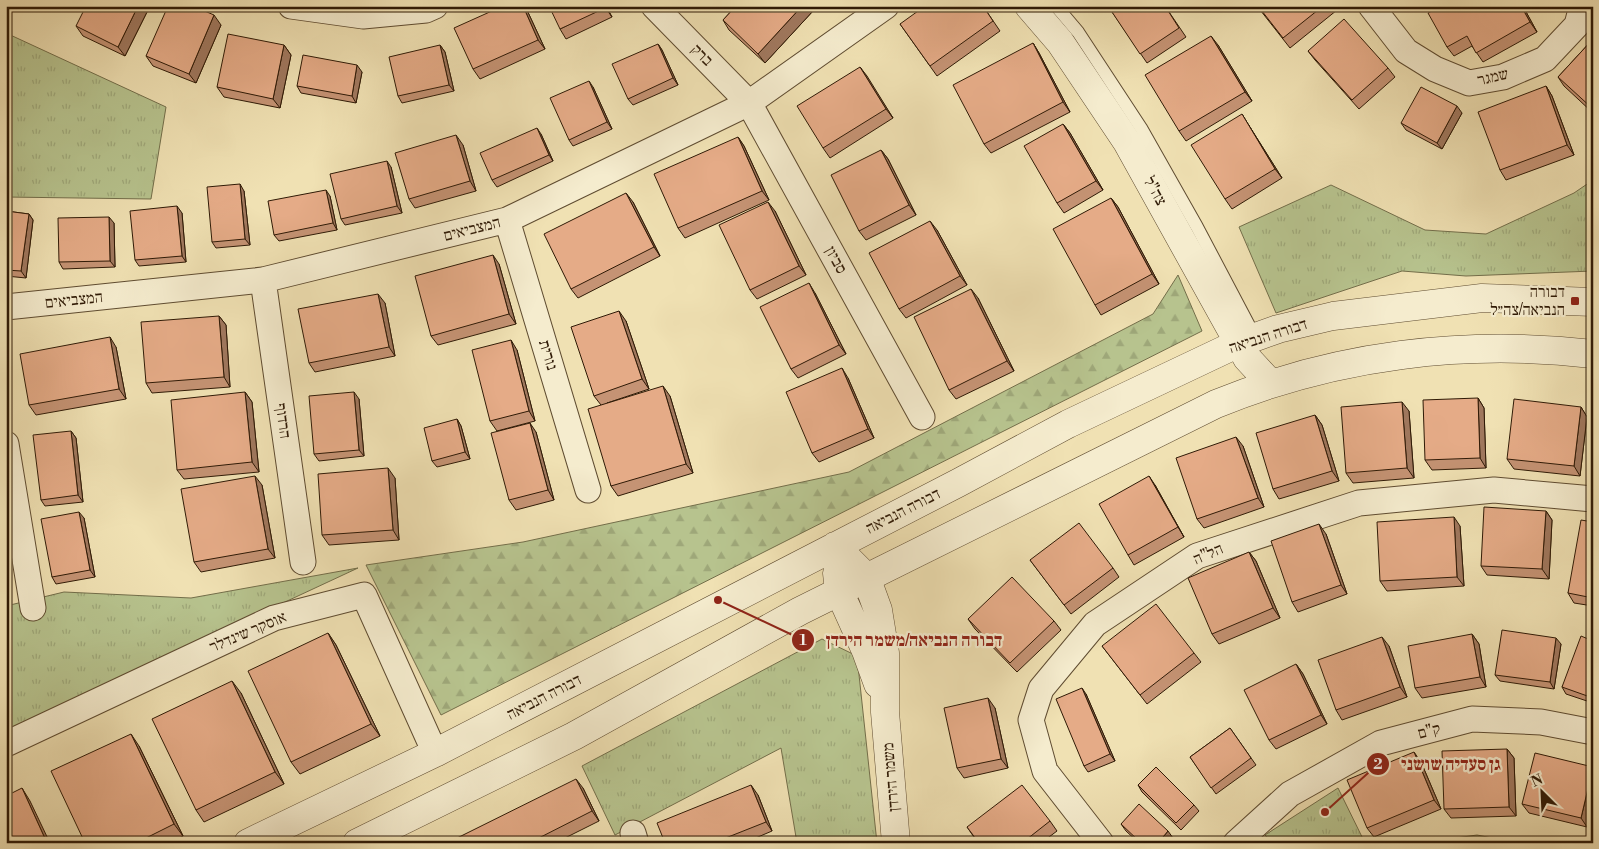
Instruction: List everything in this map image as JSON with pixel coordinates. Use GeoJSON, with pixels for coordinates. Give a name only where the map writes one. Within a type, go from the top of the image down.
{"type":"FeatureCollection","features":[{"type":"Feature","properties":{"kind":"street"},"geometry":{"type":"LineString","coordinates":[[291,6],[363,16],[426,10],[434,6]]}},
{"type":"Feature","properties":{"kind":"street","name":"ברק"},"geometry":{"type":"LineString","coordinates":[[654,6],[749,103]]}},
{"type":"Feature","properties":{"kind":"street","name":"המצביאים"},"geometry":{"type":"LineString","coordinates":[[6,308],[263,280],[507,220],[749,103],[886,6]]}},
{"type":"Feature","properties":{"kind":"street","name":"צה\"ל"},"geometry":{"type":"LineString","coordinates":[[1029,6],[1060,42],[1128,142],[1247,340],[1253,366],[1270,383]]}},
{"type":"Feature","properties":{"kind":"street","name":"שמגר"},"geometry":{"type":"LineString","coordinates":[[1371,6],[1406,51],[1435,69],[1469,82],[1503,78],[1545,59],[1577,25],[1582,6]]}},
{"type":"Feature","properties":{"kind":"street","name":"סביון"},"geometry":{"type":"LineString","coordinates":[[749,103],[922,417]]}},
{"type":"Feature","properties":{"kind":"street","name":"נורית"},"geometry":{"type":"LineString","coordinates":[[507,220],[588,490]]}},
{"type":"Feature","properties":{"kind":"street","name":"הרדוף"},"geometry":{"type":"LineString","coordinates":[[263,280],[303,562]]}},
{"type":"Feature","properties":{"kind":"street","name":"דבורה הנביאה"},"geometry":{"type":"LineString","coordinates":[[248,843],[435,753],[1068,424],[1247,340],[1278,329],[1333,316],[1482,298],[1593,302]]}},
{"type":"Feature","properties":{"kind":"street"},"geometry":{"type":"LineString","coordinates":[[357,843],[574,736],[791,615],[1216,404],[1270,383],[1369,359],[1441,350],[1552,349],[1593,354]]}},
{"type":"Feature","properties":{"kind":"street"},"geometry":{"type":"LineString","coordinates":[[6,444],[32,608]]}},
{"type":"Feature","properties":{"kind":"street","name":"הל\"ה"},"geometry":{"type":"LineString","coordinates":[[1101,843],[1045,772],[1031,720],[1041,689],[1095,624],[1197,556],[1359,503],[1494,490],[1593,499]]}},
{"type":"Feature","properties":{"kind":"street","name":"משמר הירדן"},"geometry":{"type":"LineString","coordinates":[[836,546],[866,577],[878,610],[885,653],[885,712],[896,843]]}},
{"type":"Feature","properties":{"kind":"street","name":"משמר הירדן"},"geometry":{"type":"LineString","coordinates":[[836,546],[839,591],[878,682],[885,712]]}},
{"type":"Feature","properties":{"kind":"street","name":"אוסקר שינדלר"},"geometry":{"type":"LineString","coordinates":[[6,744],[274,618],[364,595],[435,753]]}},
{"type":"Feature","properties":{"kind":"street","name":"ק\"ם"},"geometry":{"type":"LineString","coordinates":[[1236,843],[1290,794],[1381,743],[1472,719],[1541,722],[1593,732]]}},
{"type":"Feature","properties":{"kind":"lane","name":"צה\"ל"},"geometry":{"type":"LineString","coordinates":[[1056,6],[1078,32],[1141,128],[1197,227],[1247,340]]}},
{"type":"Feature","properties":{"kind":"green space"},"geometry":{"type":"Polygon","coordinates":[[[6,33],[166,107],[151,199],[6,197],[6,33]]]}},
{"type":"Feature","properties":{"kind":"green space"},"geometry":{"type":"Polygon","coordinates":[[[1593,180],[1593,271],[1466,276],[1402,271],[1276,313],[1239,227],[1331,185],[1425,230],[1486,234],[1574,193],[1593,180]]]}},
{"type":"Feature","properties":{"kind":"green space"},"geometry":{"type":"Polygon","coordinates":[[[1178,275],[1202,331],[441,715],[366,565],[523,542],[849,472],[1153,314],[1178,275]]]}},
{"type":"Feature","properties":{"kind":"green space"},"geometry":{"type":"Polygon","coordinates":[[[358,568],[6,732],[6,606],[64,592],[191,598],[358,568]]]}},
{"type":"Feature","properties":{"kind":"green space"},"geometry":{"type":"Polygon","coordinates":[[[822,639],[857,656],[877,843],[797,843],[781,748],[615,835],[582,766],[822,639]]]}},
{"type":"Feature","properties":{"kind":"green space"},"geometry":{"type":"Polygon","coordinates":[[[1338,788],[1365,843],[1272,843],[1265,835],[1338,788]]]}},
{"type":"Feature","properties":{"kind":"green space"},"geometry":{"type":"Polygon","coordinates":[[[1477,835],[1518,843],[1426,843],[1427,842],[1477,835]]]}},
{"type":"Feature","properties":{"kind":"building"},"geometry":{"type":"Polygon","coordinates":[[[86,6],[138,6],[118,47],[76,26],[86,6]]]}},
{"type":"Feature","properties":{"kind":"building"},"geometry":{"type":"Polygon","coordinates":[[[168,6],[193,6],[214,15],[189,74],[146,56],[168,6]]]}},
{"type":"Feature","properties":{"kind":"building"},"geometry":{"type":"Polygon","coordinates":[[[503,6],[523,6],[538,40],[473,69],[454,28],[503,6]]]}},
{"type":"Feature","properties":{"kind":"building"},"geometry":{"type":"Polygon","coordinates":[[[549,6],[604,6],[605,8],[560,29],[549,6]]]}},
{"type":"Feature","properties":{"kind":"building"},"geometry":{"type":"Polygon","coordinates":[[[736,6],[802,6],[758,54],[723,20],[736,6]]]}},
{"type":"Feature","properties":{"kind":"building"},"geometry":{"type":"Polygon","coordinates":[[[925,6],[983,6],[993,21],[930,66],[900,24],[925,6]]]}},
{"type":"Feature","properties":{"kind":"building"},"geometry":{"type":"Polygon","coordinates":[[[1108,6],[1165,6],[1179,28],[1140,54],[1108,6]]]}},
{"type":"Feature","properties":{"kind":"building"},"geometry":{"type":"Polygon","coordinates":[[[1258,6],[1323,6],[1283,38],[1258,6]]]}},
{"type":"Feature","properties":{"kind":"building"},"geometry":{"type":"Polygon","coordinates":[[[1441,6],[1521,6],[1530,22],[1476,53],[1467,36],[1447,47],[1428,13],[1441,6]]]}},
{"type":"Feature","properties":{"kind":"building"},"geometry":{"type":"Polygon","coordinates":[[[1344,19],[1388,68],[1352,100],[1308,51],[1344,19]]]}},
{"type":"Feature","properties":{"kind":"building"},"geometry":{"type":"Polygon","coordinates":[[[228,34],[284,45],[273,99],[217,87],[228,34]]]}},
{"type":"Feature","properties":{"kind":"building"},"geometry":{"type":"Polygon","coordinates":[[[1211,36],[1245,92],[1179,131],[1145,75],[1211,36]]]}},
{"type":"Feature","properties":{"kind":"building"},"geometry":{"type":"Polygon","coordinates":[[[1593,39],[1593,109],[1558,77],[1593,39]]]}},
{"type":"Feature","properties":{"kind":"building"},"geometry":{"type":"Polygon","coordinates":[[[1033,43],[1063,102],[984,144],[953,85],[1033,43]]]}},
{"type":"Feature","properties":{"kind":"building"},"geometry":{"type":"Polygon","coordinates":[[[658,44],[673,78],[628,99],[612,64],[658,44]]]}},
{"type":"Feature","properties":{"kind":"building"},"geometry":{"type":"Polygon","coordinates":[[[440,45],[449,85],[398,96],[389,57],[440,45]]]}},
{"type":"Feature","properties":{"kind":"building"},"geometry":{"type":"Polygon","coordinates":[[[303,55],[357,65],[352,96],[297,86],[303,55]]]}},
{"type":"Feature","properties":{"kind":"building"},"geometry":{"type":"Polygon","coordinates":[[[860,67],[886,109],[823,148],[797,106],[860,67]]]}},
{"type":"Feature","properties":{"kind":"building"},"geometry":{"type":"Polygon","coordinates":[[[589,81],[607,122],[569,140],[550,98],[589,81]]]}},
{"type":"Feature","properties":{"kind":"building"},"geometry":{"type":"Polygon","coordinates":[[[1546,86],[1567,145],[1500,170],[1478,112],[1546,86]]]}},
{"type":"Feature","properties":{"kind":"building"},"geometry":{"type":"Polygon","coordinates":[[[1421,87],[1457,106],[1437,143],[1401,123],[1421,87]]]}},
{"type":"Feature","properties":{"kind":"building"},"geometry":{"type":"Polygon","coordinates":[[[1242,114],[1275,169],[1225,199],[1191,145],[1242,114]]]}},
{"type":"Feature","properties":{"kind":"building"},"geometry":{"type":"Polygon","coordinates":[[[1063,124],[1096,181],[1057,203],[1024,146],[1063,124]]]}},
{"type":"Feature","properties":{"kind":"building"},"geometry":{"type":"Polygon","coordinates":[[[537,128],[549,155],[492,180],[480,153],[537,128]]]}},
{"type":"Feature","properties":{"kind":"building"},"geometry":{"type":"Polygon","coordinates":[[[456,135],[470,181],[409,199],[395,153],[456,135]]]}},
{"type":"Feature","properties":{"kind":"building"},"geometry":{"type":"Polygon","coordinates":[[[738,137],[762,191],[678,228],[654,174],[738,137]]]}},
{"type":"Feature","properties":{"kind":"building"},"geometry":{"type":"Polygon","coordinates":[[[881,150],[909,205],[859,231],[831,175],[881,150]]]}},
{"type":"Feature","properties":{"kind":"building"},"geometry":{"type":"Polygon","coordinates":[[[387,161],[397,206],[341,219],[330,174],[387,161]]]}},
{"type":"Feature","properties":{"kind":"building"},"geometry":{"type":"Polygon","coordinates":[[[240,184],[245,239],[212,242],[207,187],[240,184]]]}},
{"type":"Feature","properties":{"kind":"building"},"geometry":{"type":"Polygon","coordinates":[[[326,190],[333,223],[274,235],[268,201],[326,190]]]}},
{"type":"Feature","properties":{"kind":"building"},"geometry":{"type":"Polygon","coordinates":[[[626,193],[654,247],[571,289],[544,234],[626,193]]]}},
{"type":"Feature","properties":{"kind":"building"},"geometry":{"type":"Polygon","coordinates":[[[1111,198],[1152,274],[1095,305],[1053,229],[1111,198]]]}},
{"type":"Feature","properties":{"kind":"building"},"geometry":{"type":"Polygon","coordinates":[[[768,202],[799,266],[750,290],[719,225],[768,202]]]}},
{"type":"Feature","properties":{"kind":"building"},"geometry":{"type":"Polygon","coordinates":[[[177,206],[182,256],[135,260],[130,211],[177,206]]]}},
{"type":"Feature","properties":{"kind":"building"},"geometry":{"type":"Polygon","coordinates":[[[6,211],[29,214],[21,271],[6,270],[6,211]]]}},
{"type":"Feature","properties":{"kind":"building"},"geometry":{"type":"Polygon","coordinates":[[[109,217],[110,261],[59,262],[58,218],[109,217]]]}},
{"type":"Feature","properties":{"kind":"building"},"geometry":{"type":"Polygon","coordinates":[[[930,221],[960,276],[899,309],[869,253],[930,221]]]}},
{"type":"Feature","properties":{"kind":"building"},"geometry":{"type":"Polygon","coordinates":[[[493,255],[509,314],[431,336],[415,276],[493,255]]]}},
{"type":"Feature","properties":{"kind":"building"},"geometry":{"type":"Polygon","coordinates":[[[809,283],[839,345],[791,369],[760,307],[809,283]]]}},
{"type":"Feature","properties":{"kind":"building"},"geometry":{"type":"Polygon","coordinates":[[[971,289],[1007,361],[949,390],[914,317],[971,289]]]}},
{"type":"Feature","properties":{"kind":"building"},"geometry":{"type":"Polygon","coordinates":[[[378,294],[389,347],[309,363],[298,309],[378,294]]]}},
{"type":"Feature","properties":{"kind":"building"},"geometry":{"type":"Polygon","coordinates":[[[619,311],[642,379],[594,396],[571,327],[619,311]]]}},
{"type":"Feature","properties":{"kind":"building"},"geometry":{"type":"Polygon","coordinates":[[[219,316],[224,377],[146,383],[141,322],[219,316]]]}},
{"type":"Feature","properties":{"kind":"building"},"geometry":{"type":"Polygon","coordinates":[[[110,337],[119,389],[29,405],[20,354],[110,337]]]}},
{"type":"Feature","properties":{"kind":"building"},"geometry":{"type":"Polygon","coordinates":[[[511,340],[529,411],[490,421],[472,350],[511,340]]]}},
{"type":"Feature","properties":{"kind":"building"},"geometry":{"type":"Polygon","coordinates":[[[842,368],[868,429],[812,453],[786,392],[842,368]]]}},
{"type":"Feature","properties":{"kind":"building"},"geometry":{"type":"Polygon","coordinates":[[[663,386],[686,464],[611,486],[588,409],[663,386]]]}},
{"type":"Feature","properties":{"kind":"building"},"geometry":{"type":"Polygon","coordinates":[[[245,392],[252,462],[177,470],[171,400],[245,392]]]}},
{"type":"Feature","properties":{"kind":"building"},"geometry":{"type":"Polygon","coordinates":[[[354,392],[359,450],[314,454],[309,396],[354,392]]]}},
{"type":"Feature","properties":{"kind":"building"},"geometry":{"type":"Polygon","coordinates":[[[1478,398],[1480,458],[1425,460],[1423,400],[1478,398]]]}},
{"type":"Feature","properties":{"kind":"building"},"geometry":{"type":"Polygon","coordinates":[[[1514,399],[1581,407],[1574,466],[1507,459],[1514,399]]]}},
{"type":"Feature","properties":{"kind":"building"},"geometry":{"type":"Polygon","coordinates":[[[1402,402],[1407,468],[1346,473],[1341,407],[1402,402]]]}},
{"type":"Feature","properties":{"kind":"building"},"geometry":{"type":"Polygon","coordinates":[[[1315,415],[1332,471],[1273,489],[1256,433],[1315,415]]]}},
{"type":"Feature","properties":{"kind":"building"},"geometry":{"type":"Polygon","coordinates":[[[457,419],[465,452],[432,461],[424,428],[457,419]]]}},
{"type":"Feature","properties":{"kind":"building"},"geometry":{"type":"Polygon","coordinates":[[[530,423],[548,490],[509,500],[491,433],[530,423]]]}},
{"type":"Feature","properties":{"kind":"building"},"geometry":{"type":"Polygon","coordinates":[[[71,431],[78,495],[41,500],[33,435],[71,431]]]}},
{"type":"Feature","properties":{"kind":"building"},"geometry":{"type":"Polygon","coordinates":[[[1236,437],[1258,498],[1197,519],[1176,458],[1236,437]]]}},
{"type":"Feature","properties":{"kind":"building"},"geometry":{"type":"Polygon","coordinates":[[[388,468],[393,530],[322,535],[318,474],[388,468]]]}},
{"type":"Feature","properties":{"kind":"building"},"geometry":{"type":"Polygon","coordinates":[[[255,476],[268,549],[194,562],[181,489],[255,476]]]}},
{"type":"Feature","properties":{"kind":"building"},"geometry":{"type":"Polygon","coordinates":[[[1149,476],[1178,527],[1128,555],[1099,504],[1149,476]]]}},
{"type":"Feature","properties":{"kind":"building"},"geometry":{"type":"Polygon","coordinates":[[[1484,507],[1546,511],[1542,569],[1481,566],[1484,507]]]}},
{"type":"Feature","properties":{"kind":"building"},"geometry":{"type":"Polygon","coordinates":[[[79,512],[90,570],[52,577],[41,519],[79,512]]]}},
{"type":"Feature","properties":{"kind":"building"},"geometry":{"type":"Polygon","coordinates":[[[1454,517],[1457,577],[1380,581],[1377,522],[1454,517]]]}},
{"type":"Feature","properties":{"kind":"building"},"geometry":{"type":"Polygon","coordinates":[[[1581,520],[1593,522],[1593,598],[1568,593],[1581,520]]]}},
{"type":"Feature","properties":{"kind":"building"},"geometry":{"type":"Polygon","coordinates":[[[1079,523],[1113,568],[1064,605],[1030,560],[1079,523]]]}},
{"type":"Feature","properties":{"kind":"building"},"geometry":{"type":"Polygon","coordinates":[[[1319,524],[1341,585],[1292,602],[1271,541],[1319,524]]]}},
{"type":"Feature","properties":{"kind":"building"},"geometry":{"type":"Polygon","coordinates":[[[1249,552],[1273,608],[1212,634],[1188,578],[1249,552]]]}},
{"type":"Feature","properties":{"kind":"building"},"geometry":{"type":"Polygon","coordinates":[[[1012,577],[1054,621],[1010,663],[968,619],[1012,577]]]}},
{"type":"Feature","properties":{"kind":"building"},"geometry":{"type":"Polygon","coordinates":[[[1156,604],[1194,653],[1140,695],[1102,646],[1156,604]]]}},
{"type":"Feature","properties":{"kind":"building"},"geometry":{"type":"Polygon","coordinates":[[[1502,630],[1556,638],[1550,682],[1495,675],[1502,630]]]}},
{"type":"Feature","properties":{"kind":"building"},"geometry":{"type":"Polygon","coordinates":[[[328,633],[371,724],[291,762],[248,671],[328,633]]]}},
{"type":"Feature","properties":{"kind":"building"},"geometry":{"type":"Polygon","coordinates":[[[1472,634],[1480,677],[1415,688],[1408,646],[1472,634]]]}},
{"type":"Feature","properties":{"kind":"building"},"geometry":{"type":"Polygon","coordinates":[[[1581,636],[1593,641],[1593,698],[1562,687],[1581,636]]]}},
{"type":"Feature","properties":{"kind":"building"},"geometry":{"type":"Polygon","coordinates":[[[1382,637],[1400,687],[1336,710],[1318,660],[1382,637]]]}},
{"type":"Feature","properties":{"kind":"building"},"geometry":{"type":"Polygon","coordinates":[[[1296,664],[1321,715],[1269,740],[1244,690],[1296,664]]]}},
{"type":"Feature","properties":{"kind":"building"},"geometry":{"type":"Polygon","coordinates":[[[232,681],[275,772],[196,810],[152,719],[232,681]]]}},
{"type":"Feature","properties":{"kind":"building"},"geometry":{"type":"Polygon","coordinates":[[[1082,688],[1110,754],[1084,766],[1056,699],[1082,688]]]}},
{"type":"Feature","properties":{"kind":"building"},"geometry":{"type":"Polygon","coordinates":[[[988,698],[1001,759],[957,768],[944,708],[988,698]]]}},
{"type":"Feature","properties":{"kind":"building"},"geometry":{"type":"Polygon","coordinates":[[[1230,728],[1251,758],[1211,788],[1190,757],[1230,728]]]}},
{"type":"Feature","properties":{"kind":"building"},"geometry":{"type":"Polygon","coordinates":[[[131,734],[174,824],[136,843],[85,843],[51,771],[131,734]]]}},
{"type":"Feature","properties":{"kind":"building"},"geometry":{"type":"Polygon","coordinates":[[[1507,749],[1509,807],[1444,809],[1442,751],[1507,749]]]}},
{"type":"Feature","properties":{"kind":"building"},"geometry":{"type":"Polygon","coordinates":[[[1414,752],[1434,800],[1367,828],[1347,780],[1414,752]]]}},
{"type":"Feature","properties":{"kind":"building"},"geometry":{"type":"Polygon","coordinates":[[[1535,753],[1593,767],[1581,818],[1522,804],[1535,753]]]}},
{"type":"Feature","properties":{"kind":"building"},"geometry":{"type":"Polygon","coordinates":[[[1156,767],[1194,805],[1176,823],[1138,785],[1156,767]]]}},
{"type":"Feature","properties":{"kind":"building"},"geometry":{"type":"Polygon","coordinates":[[[576,779],[592,811],[529,843],[447,843],[576,779]]]}},
{"type":"Feature","properties":{"kind":"building"},"geometry":{"type":"Polygon","coordinates":[[[751,785],[766,822],[713,843],[665,843],[657,823],[751,785]]]}},
{"type":"Feature","properties":{"kind":"building"},"geometry":{"type":"Polygon","coordinates":[[[1022,785],[1050,821],[1022,843],[979,843],[967,827],[1022,785]]]}},
{"type":"Feature","properties":{"kind":"building"},"geometry":{"type":"Polygon","coordinates":[[[22,788],[47,843],[6,843],[6,796],[22,788]]]}},
{"type":"Feature","properties":{"kind":"building"},"geometry":{"type":"Polygon","coordinates":[[[1139,804],[1168,831],[1158,843],[1141,843],[1121,824],[1139,804]]]}},
{"type":"Feature","properties":{"kind":"place","name":"דבורה הנביאה/צה״ל"},"geometry":{"type":"Point","coordinates":[1575,301]}},
{"type":"Feature","properties":{"kind":"place","name":"דבורה הנביאה/משמר הירדן"},"geometry":{"type":"Point","coordinates":[718,600]}},
{"type":"Feature","properties":{"kind":"place","name":"גן סעדיה שושני"},"geometry":{"type":"Point","coordinates":[1325,812]}}]}
